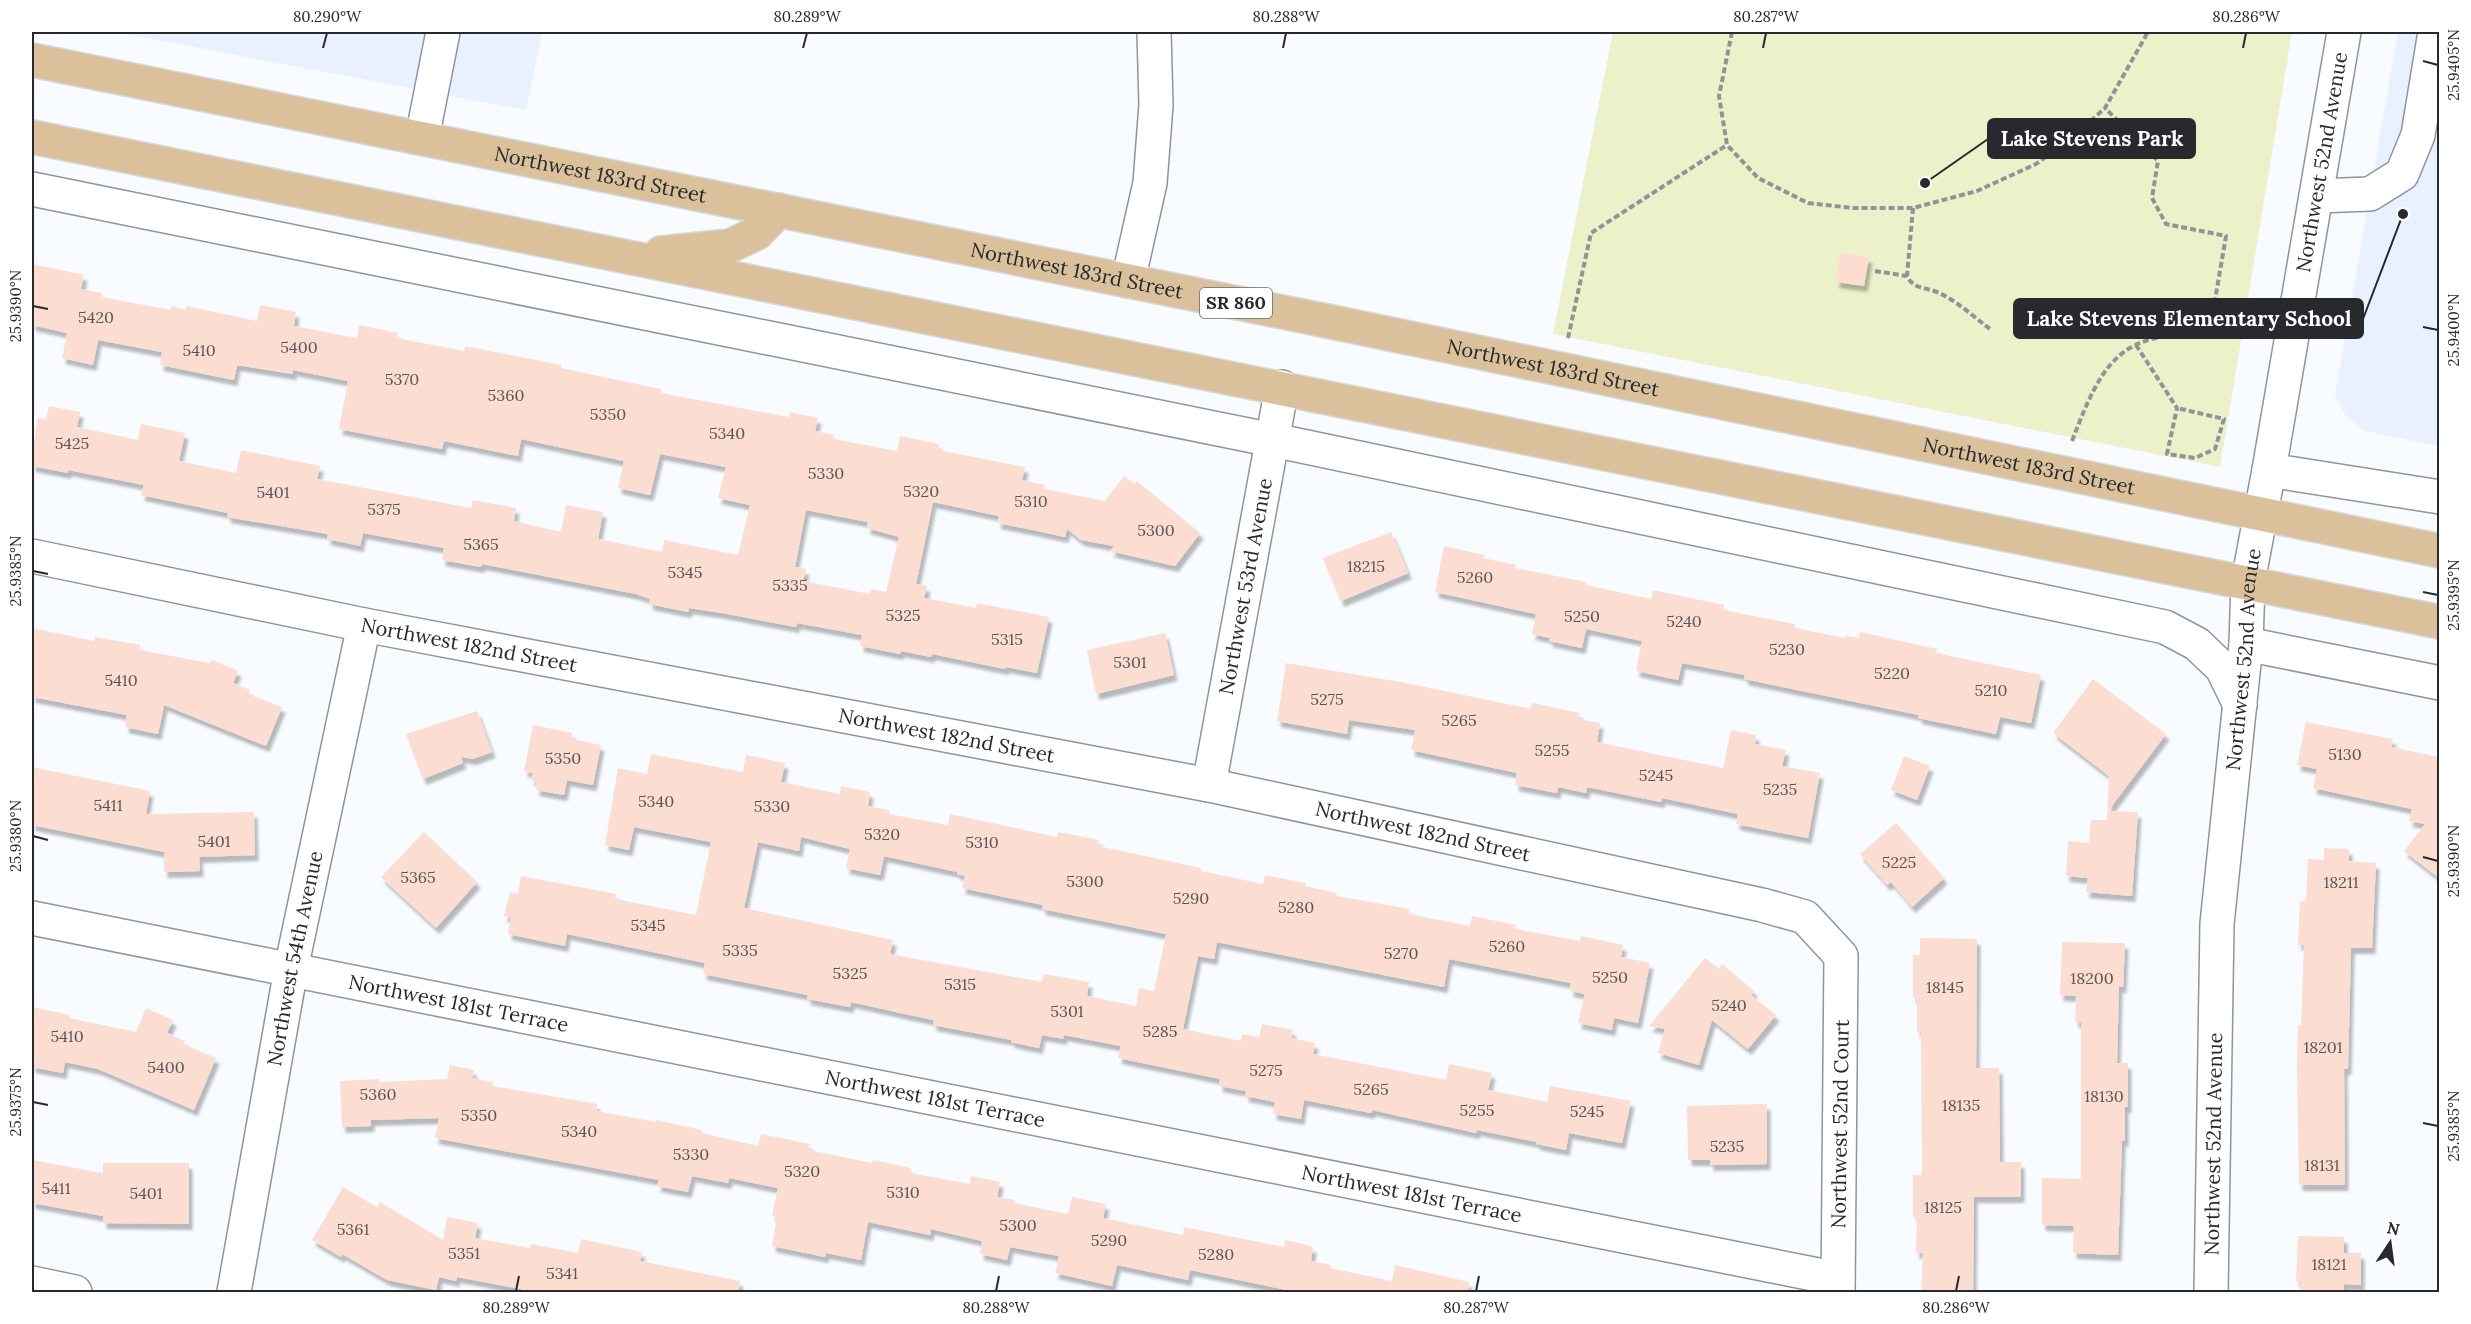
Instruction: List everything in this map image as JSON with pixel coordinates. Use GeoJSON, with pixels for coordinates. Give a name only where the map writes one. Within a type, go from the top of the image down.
{"type":"FeatureCollection","features":[{"type":"Feature","properties":{"kind":"main road","name":"Northwest 183rd Street"},"geometry":{"type":"LineString","coordinates":[[32,60],[1128,281],[2439,551]]}},
{"type":"Feature","properties":{"kind":"main road"},"geometry":{"type":"LineString","coordinates":[[32,137],[1282,387],[2439,622]]}},
{"type":"Feature","properties":{"kind":"main road"},"geometry":{"type":"LineString","coordinates":[[626,256],[730,246],[757,233],[779,210]]}},
{"type":"Feature","properties":{"kind":"street"},"geometry":{"type":"LineString","coordinates":[[422,138],[443,32]]}},
{"type":"Feature","properties":{"kind":"street"},"geometry":{"type":"LineString","coordinates":[[1128,281],[1149,183],[1156,105],[1154,32]]}},
{"type":"Feature","properties":{"kind":"street","name":"Northwest 52nd Avenue"},"geometry":{"type":"LineString","coordinates":[[2211,1293],[2217,924],[2246,644],[2248,582],[2344,32]]}},
{"type":"Feature","properties":{"kind":"street"},"geometry":{"type":"LineString","coordinates":[[2316,196],[2370,194],[2402,174],[2418,135],[2435,32]]}},
{"type":"Feature","properties":{"kind":"street"},"geometry":{"type":"LineString","coordinates":[[32,189],[1273,440],[2165,627],[2197,644],[2222,668],[2240,705]]}},
{"type":"Feature","properties":{"kind":"street","name":"Northwest 53rd Avenue"},"geometry":{"type":"LineString","coordinates":[[1209,785],[1282,387]]}},
{"type":"Feature","properties":{"kind":"street"},"geometry":{"type":"LineString","coordinates":[[2269,470],[2439,497]]}},
{"type":"Feature","properties":{"kind":"street","name":"Northwest 182nd Street"},"geometry":{"type":"LineString","coordinates":[[32,556],[364,625],[1209,785],[1762,905],[1804,917],[1841,956]]}},
{"type":"Feature","properties":{"kind":"street","name":"Northwest 54th Avenue"},"geometry":{"type":"LineString","coordinates":[[234,1293],[291,969],[364,625]]}},
{"type":"Feature","properties":{"kind":"street"},"geometry":{"type":"LineString","coordinates":[[2246,644],[2439,683]]}},
{"type":"Feature","properties":{"kind":"street","name":"Northwest 181st Terrace"},"geometry":{"type":"LineString","coordinates":[[32,918],[1838,1286]]}},
{"type":"Feature","properties":{"kind":"street","name":"Northwest 52nd Court"},"geometry":{"type":"LineString","coordinates":[[1838,1286],[1841,956]]}},
{"type":"Feature","properties":{"kind":"street"},"geometry":{"type":"LineString","coordinates":[[32,1283],[75,1293]]}},
{"type":"Feature","properties":{"kind":"path"},"geometry":{"type":"LineString","coordinates":[[1732,32],[1719,96],[1727,145],[1758,178],[1808,202],[1853,208],[1913,208],[1977,191],[2036,164],[2072,138],[2105,108],[2148,32]]}},
{"type":"Feature","properties":{"kind":"path"},"geometry":{"type":"LineString","coordinates":[[2072,441],[2087,403],[2109,364],[2123,351],[2153,338],[2180,334],[2209,335],[2226,236],[2166,224],[2152,198],[2158,161],[2105,108]]}},
{"type":"Feature","properties":{"kind":"path"},"geometry":{"type":"LineString","coordinates":[[1568,338],[1591,233],[1727,145]]}},
{"type":"Feature","properties":{"kind":"path"},"geometry":{"type":"LineString","coordinates":[[1907,276],[1913,208]]}},
{"type":"Feature","properties":{"kind":"path"},"geometry":{"type":"LineString","coordinates":[[1875,271],[1907,276],[1915,286],[1939,292],[1990,329]]}},
{"type":"Feature","properties":{"kind":"path"},"geometry":{"type":"LineString","coordinates":[[2136,345],[2176,408],[2167,454],[2195,458],[2215,450],[2224,419],[2176,408]]}},
{"type":"Feature","properties":{"kind":"shaded area"},"geometry":{"type":"Polygon","coordinates":[[[115,32],[542,32],[526,110],[115,32]]]}},
{"type":"Feature","properties":{"kind":"shaded area"},"geometry":{"type":"Polygon","coordinates":[[[2398,32],[2439,32],[2439,446],[2365,431],[2346,416],[2335,396],[2398,32]]]}},
{"type":"Feature","properties":{"kind":"green space"},"geometry":{"type":"Polygon","coordinates":[[[1613,32],[2292,32],[2220,467],[1553,334],[1613,32]]]}},
{"type":"Feature","properties":{"kind":"building"},"geometry":{"type":"Polygon","coordinates":[[[1840,253],[1869,257],[1864,286],[1836,282],[1840,253]]]}},
{"type":"Feature","properties":{"kind":"building"},"geometry":{"type":"Polygon","coordinates":[[[32,264],[84,275],[81,289],[102,293],[102,297],[171,310],[171,306],[186,310],[186,306],[257,321],[260,305],[296,312],[294,326],[357,338],[359,325],[398,333],[396,338],[464,351],[465,346],[561,365],[561,368],[661,389],[661,393],[789,417],[790,412],[818,418],[815,431],[834,435],[833,439],[897,451],[900,436],[939,444],[938,450],[1025,467],[1022,480],[1045,485],[1044,489],[1105,501],[1124,476],[1135,484],[1137,481],[1200,533],[1175,566],[1110,551],[1114,546],[1081,540],[1067,529],[1065,537],[997,523],[999,516],[933,502],[916,584],[927,586],[924,598],[976,608],[977,603],[1049,617],[1037,673],[932,654],[931,657],[901,651],[900,654],[860,646],[862,635],[797,623],[796,627],[689,608],[688,612],[649,604],[650,599],[636,594],[482,564],[481,567],[442,560],[444,548],[363,533],[360,546],[327,539],[328,534],[227,517],[228,513],[141,495],[144,485],[68,470],[68,473],[32,466],[38,418],[46,420],[49,406],[80,412],[77,427],[138,440],[141,424],[185,433],[179,461],[236,473],[241,450],[320,466],[317,479],[471,508],[473,500],[516,508],[514,521],[561,532],[566,505],[603,512],[598,539],[662,552],[664,540],[738,555],[750,505],[718,498],[726,467],[660,454],[650,495],[618,488],[624,461],[521,439],[518,456],[444,441],[442,449],[339,429],[348,381],[293,370],[293,374],[237,365],[234,380],[160,365],[162,352],[98,340],[93,365],[62,358],[67,333],[32,325],[32,264]],[[806,510],[795,567],[806,569],[803,581],[870,594],[871,589],[886,592],[899,537],[867,528],[868,522],[806,510]]]}},
{"type":"Feature","properties":{"kind":"building"},"geometry":{"type":"Polygon","coordinates":[[[1391,532],[1408,573],[1341,601],[1323,558],[1391,532]]]}},
{"type":"Feature","properties":{"kind":"building"},"geometry":{"type":"Polygon","coordinates":[[[1444,546],[1484,555],[1483,558],[1516,565],[1515,568],[1586,582],[1586,585],[1651,599],[1653,590],[1724,605],[1723,610],[1795,624],[1795,628],[1845,638],[1845,636],[1859,638],[1860,632],[1937,649],[1936,653],[2041,675],[2031,723],[2000,717],[1996,734],[1918,718],[1919,715],[1744,679],[1745,675],[1682,663],[1678,680],[1636,671],[1642,641],[1586,629],[1582,648],[1549,641],[1550,638],[1532,634],[1536,614],[1435,592],[1444,546]]]}},
{"type":"Feature","properties":{"kind":"building"},"geometry":{"type":"Polygon","coordinates":[[[32,628],[94,641],[95,637],[140,645],[139,650],[210,663],[212,660],[238,671],[233,683],[250,690],[248,694],[282,707],[266,746],[164,705],[158,734],[125,727],[127,715],[32,697],[32,628]]]}},
{"type":"Feature","properties":{"kind":"building"},"geometry":{"type":"Polygon","coordinates":[[[1165,633],[1174,675],[1096,694],[1087,650],[1165,633]]]}},
{"type":"Feature","properties":{"kind":"building"},"geometry":{"type":"Polygon","coordinates":[[[1286,663],[1401,682],[1531,709],[1532,703],[1580,713],[1578,719],[1600,723],[1597,742],[1723,768],[1731,730],[1756,735],[1755,744],[1786,750],[1782,766],[1820,773],[1808,838],[1736,824],[1738,814],[1662,798],[1661,802],[1587,787],[1586,793],[1558,787],[1557,793],[1515,785],[1517,773],[1411,750],[1415,730],[1349,720],[1347,734],[1277,721],[1286,663]]]}},
{"type":"Feature","properties":{"kind":"building"},"geometry":{"type":"Polygon","coordinates":[[[2093,679],[2166,734],[2108,811],[2138,812],[2132,896],[2086,892],[2088,878],[2066,876],[2068,841],[2089,843],[2091,820],[2107,820],[2109,776],[2053,733],[2093,679]]]}},
{"type":"Feature","properties":{"kind":"building"},"geometry":{"type":"Polygon","coordinates":[[[477,711],[492,752],[473,759],[461,757],[463,763],[423,779],[406,734],[477,711]]]}},
{"type":"Feature","properties":{"kind":"building"},"geometry":{"type":"Polygon","coordinates":[[[2306,722],[2393,739],[2391,747],[2439,757],[2439,878],[2404,851],[2425,824],[2409,821],[2412,809],[2313,788],[2317,769],[2297,765],[2306,722]]]}},
{"type":"Feature","properties":{"kind":"building"},"geometry":{"type":"Polygon","coordinates":[[[533,725],[572,733],[571,739],[601,745],[593,785],[567,780],[564,795],[536,790],[537,781],[531,780],[533,773],[524,771],[533,725]]]}},
{"type":"Feature","properties":{"kind":"building"},"geometry":{"type":"Polygon","coordinates":[[[651,754],[743,772],[746,755],[785,763],[781,782],[840,794],[841,786],[870,792],[868,806],[890,810],[889,814],[948,825],[950,814],[1057,837],[1058,832],[1099,840],[1098,846],[1263,884],[1265,875],[1306,883],[1305,886],[1337,893],[1336,896],[1410,909],[1409,914],[1470,926],[1472,916],[1516,925],[1515,929],[1580,941],[1581,936],[1623,945],[1621,957],[1650,963],[1638,1023],[1614,1018],[1612,1030],[1578,1023],[1585,994],[1570,991],[1571,983],[1449,959],[1444,987],[1217,942],[1214,959],[1198,956],[1183,1029],[1241,1041],[1242,1034],[1259,1037],[1262,1024],[1293,1030],[1291,1038],[1315,1043],[1313,1054],[1446,1080],[1449,1064],[1492,1073],[1488,1090],[1547,1102],[1550,1086],[1631,1101],[1622,1143],[1569,1133],[1566,1150],[1477,1130],[1476,1133],[1372,1110],[1371,1113],[1304,1100],[1301,1119],[1273,1114],[1275,1102],[1245,1096],[1246,1091],[1219,1086],[1220,1079],[1118,1058],[1121,1046],[1064,1035],[1063,1039],[1042,1035],[1039,1048],[1011,1042],[1012,1040],[933,1025],[933,1020],[851,1002],[850,1007],[807,999],[808,995],[703,974],[705,963],[567,934],[565,946],[508,934],[511,917],[504,916],[510,892],[518,894],[521,876],[616,894],[615,899],[696,915],[711,842],[634,827],[629,850],[605,845],[618,768],[647,774],[651,754]],[[801,837],[799,851],[758,842],[744,908],[893,940],[890,954],[1042,982],[1044,974],[1089,982],[1087,996],[1136,1006],[1139,988],[1154,991],[1166,934],[1042,909],[1043,905],[962,888],[965,876],[957,872],[884,856],[880,875],[846,868],[850,849],[801,837]]]}},
{"type":"Feature","properties":{"kind":"building"},"geometry":{"type":"Polygon","coordinates":[[[1904,756],[1930,766],[1917,800],[1891,790],[1904,756]]]}},
{"type":"Feature","properties":{"kind":"building"},"geometry":{"type":"Polygon","coordinates":[[[32,767],[150,791],[146,814],[254,812],[255,855],[199,857],[200,871],[164,872],[164,852],[32,825],[32,767]]]}},
{"type":"Feature","properties":{"kind":"building"},"geometry":{"type":"Polygon","coordinates":[[[1896,823],[1944,878],[1912,907],[1891,882],[1887,885],[1860,854],[1896,823]]]}},
{"type":"Feature","properties":{"kind":"building"},"geometry":{"type":"Polygon","coordinates":[[[424,832],[477,882],[436,928],[381,877],[424,832]]]}},
{"type":"Feature","properties":{"kind":"building"},"geometry":{"type":"Polygon","coordinates":[[[2324,848],[2349,849],[2349,861],[2376,863],[2372,948],[2351,948],[2348,1069],[2344,1069],[2345,1185],[2299,1185],[2297,1068],[2304,945],[2298,945],[2300,901],[2306,901],[2308,859],[2324,860],[2324,848]]]}},
{"type":"Feature","properties":{"kind":"building"},"geometry":{"type":"Polygon","coordinates":[[[1920,938],[1977,939],[1976,1068],[1999,1068],[2000,1162],[2021,1162],[2021,1197],[1974,1197],[1973,1293],[1921,1293],[1923,1253],[1916,1253],[1917,1218],[1913,1217],[1913,1175],[1922,1175],[1921,1032],[1917,1032],[1917,998],[1913,998],[1913,955],[1920,955],[1920,938]]]}},
{"type":"Feature","properties":{"kind":"building"},"geometry":{"type":"Polygon","coordinates":[[[2062,942],[2125,943],[2123,987],[2119,987],[2117,1063],[2128,1063],[2128,1107],[2125,1107],[2125,1141],[2122,1141],[2118,1255],[2073,1253],[2074,1226],[2042,1225],[2042,1178],[2081,1179],[2081,1022],[2075,1022],[2076,996],[2060,995],[2062,942]]]}},
{"type":"Feature","properties":{"kind":"building"},"geometry":{"type":"Polygon","coordinates":[[[1705,958],[1719,969],[1722,964],[1754,991],[1751,995],[1776,1015],[1748,1049],[1712,1020],[1699,1065],[1658,1053],[1665,1029],[1649,1026],[1705,958]]]}},
{"type":"Feature","properties":{"kind":"building"},"geometry":{"type":"Polygon","coordinates":[[[32,1007],[70,1015],[69,1018],[136,1032],[146,1008],[173,1020],[167,1033],[185,1041],[183,1044],[216,1058],[194,1110],[98,1069],[65,1062],[63,1073],[32,1067],[32,1007]]]}},
{"type":"Feature","properties":{"kind":"building"},"geometry":{"type":"Polygon","coordinates":[[[450,1065],[474,1070],[472,1078],[493,1082],[492,1086],[597,1104],[596,1111],[656,1122],[656,1120],[758,1146],[761,1134],[810,1144],[809,1150],[872,1163],[873,1160],[911,1168],[910,1173],[970,1184],[971,1176],[1000,1182],[997,1197],[1015,1200],[1014,1203],[1068,1214],[1072,1197],[1106,1204],[1103,1218],[1183,1235],[1184,1227],[1284,1247],[1285,1240],[1313,1247],[1311,1261],[1331,1265],[1330,1268],[1392,1281],[1395,1265],[1469,1282],[1468,1293],[1286,1293],[1287,1290],[1190,1270],[1188,1280],[1117,1265],[1112,1286],[1055,1273],[1059,1256],[1010,1247],[1007,1260],[980,1254],[982,1241],[931,1229],[930,1235],[868,1222],[861,1260],[826,1253],[825,1257],[772,1246],[777,1217],[772,1216],[778,1188],[729,1178],[728,1183],[692,1176],[688,1192],[657,1186],[659,1180],[435,1138],[439,1118],[371,1120],[371,1126],[342,1127],[340,1081],[447,1079],[450,1065]]]}},
{"type":"Feature","properties":{"kind":"building"},"geometry":{"type":"Polygon","coordinates":[[[1767,1104],[1767,1164],[1710,1165],[1710,1160],[1688,1160],[1687,1106],[1767,1104]]]}},
{"type":"Feature","properties":{"kind":"building"},"geometry":{"type":"Polygon","coordinates":[[[32,1160],[103,1173],[103,1163],[189,1163],[189,1224],[103,1223],[103,1216],[32,1203],[32,1160]]]}},
{"type":"Feature","properties":{"kind":"building"},"geometry":{"type":"Polygon","coordinates":[[[343,1187],[377,1207],[380,1202],[443,1240],[447,1217],[478,1223],[475,1238],[530,1248],[531,1244],[578,1253],[581,1239],[642,1252],[640,1261],[740,1281],[738,1293],[521,1293],[521,1289],[457,1277],[456,1281],[439,1277],[436,1290],[387,1280],[312,1240],[343,1187]]]}},
{"type":"Feature","properties":{"kind":"building"},"geometry":{"type":"Polygon","coordinates":[[[2298,1236],[2344,1237],[2344,1253],[2361,1253],[2361,1285],[2344,1284],[2344,1293],[2300,1293],[2301,1282],[2296,1281],[2298,1236]]]}},
{"type":"Feature","properties":{"kind":"place","name":"Lake Stevens Park"},"geometry":{"type":"Point","coordinates":[1925,183]}},
{"type":"Feature","properties":{"kind":"place","name":"Lake Stevens Elementary School"},"geometry":{"type":"Point","coordinates":[2403,214]}}]}
